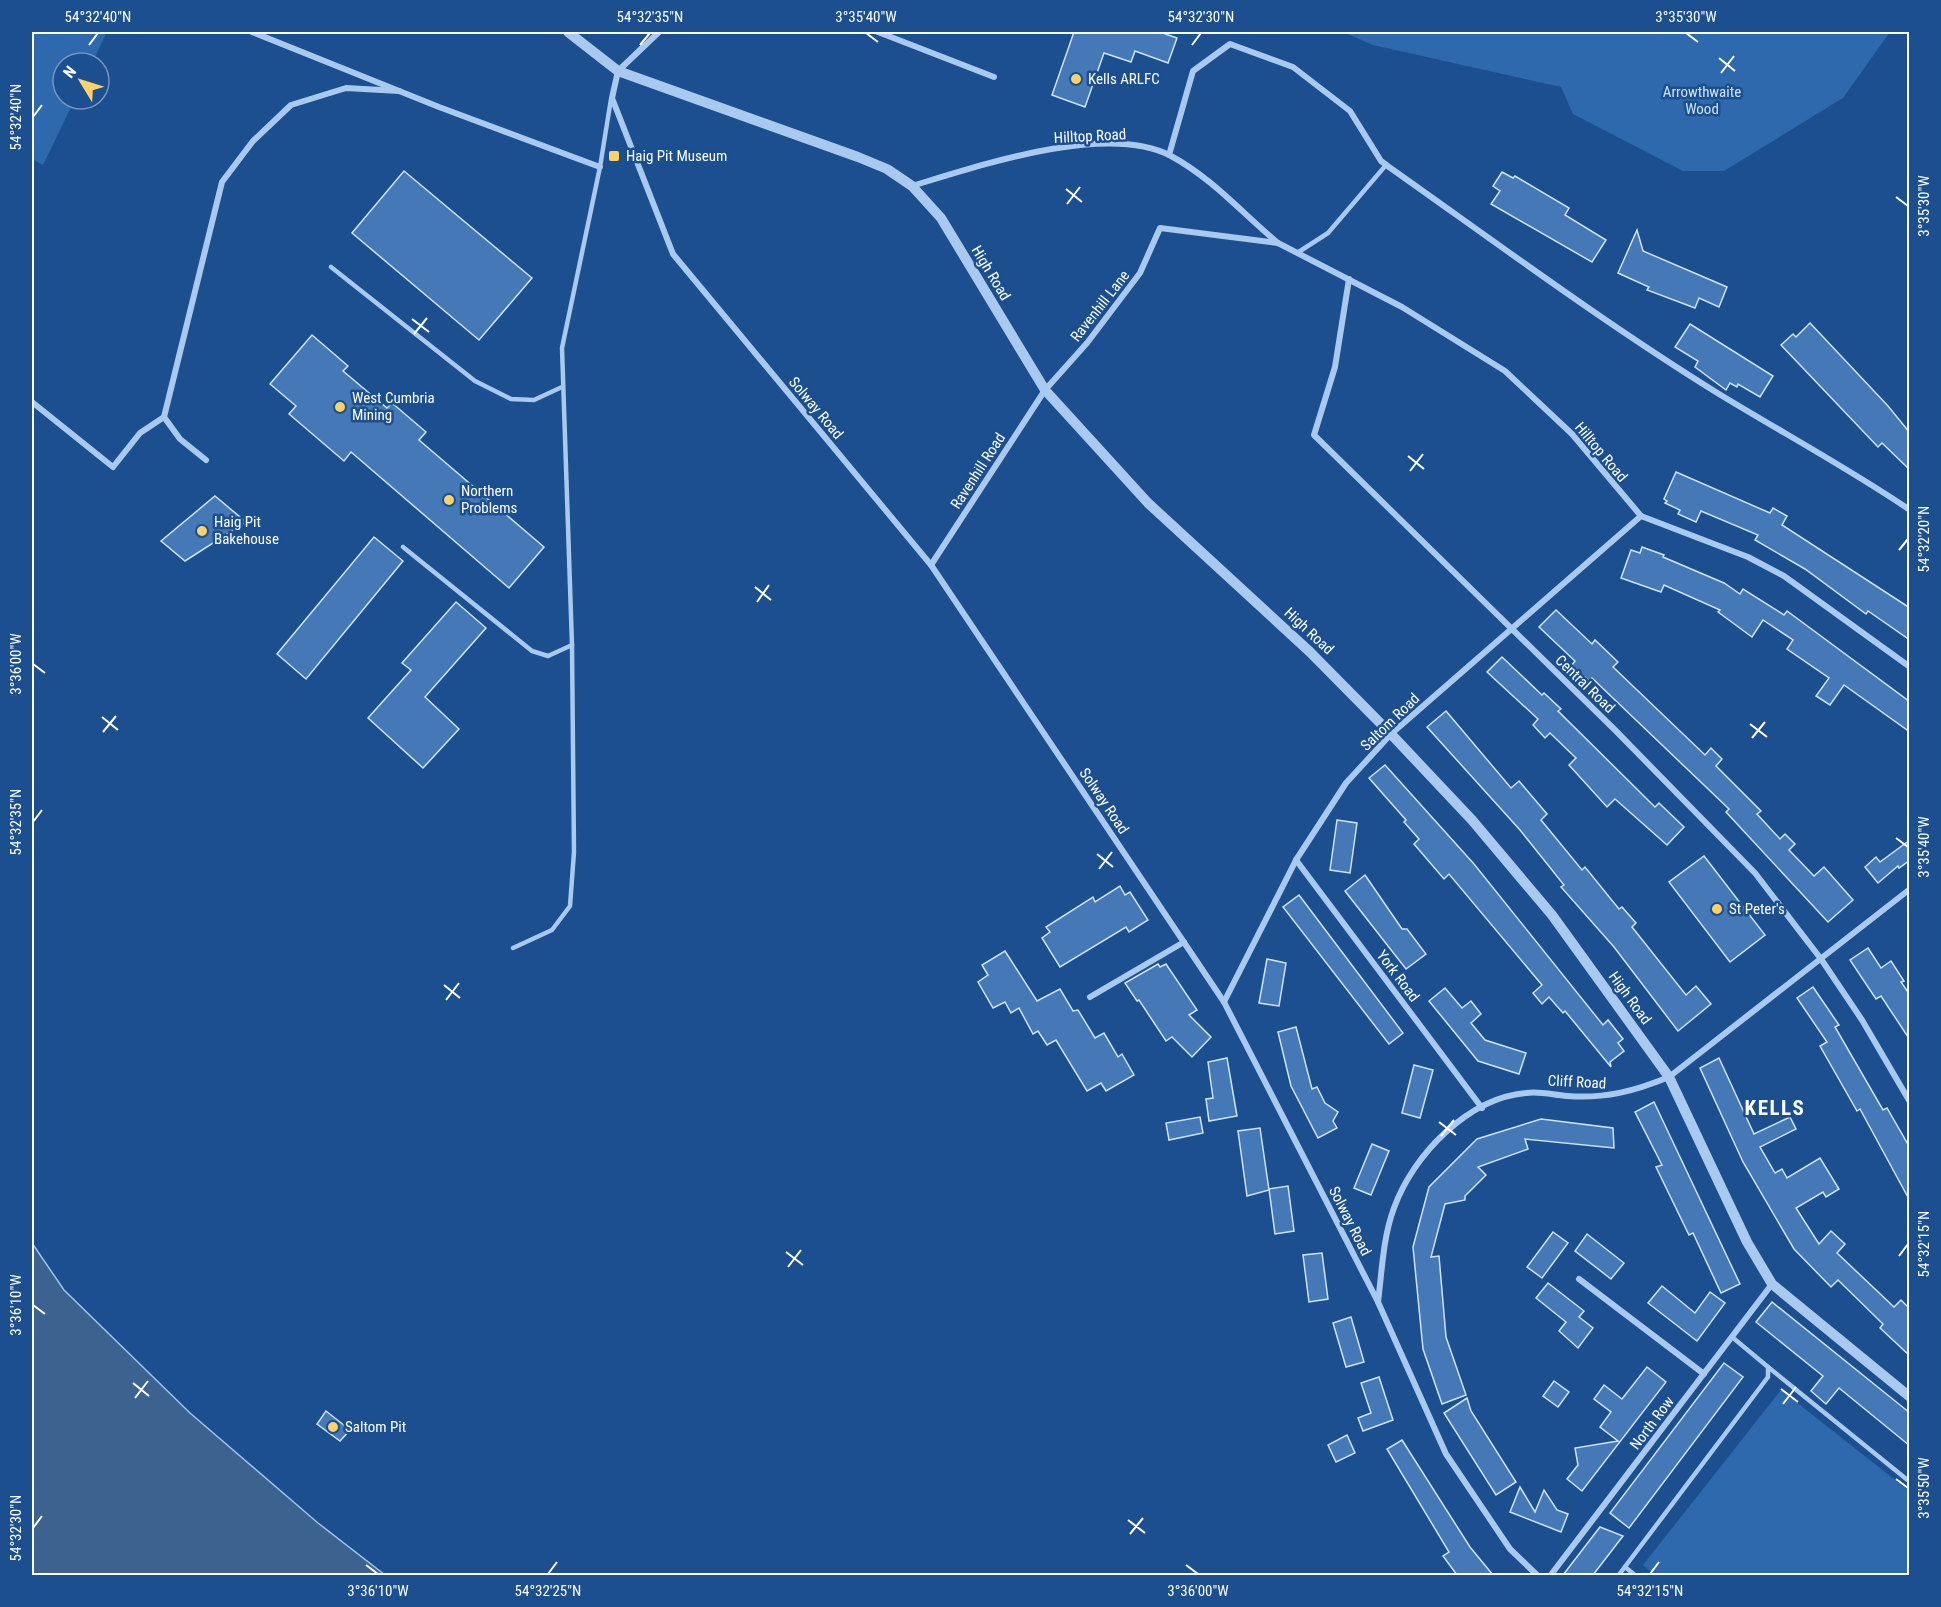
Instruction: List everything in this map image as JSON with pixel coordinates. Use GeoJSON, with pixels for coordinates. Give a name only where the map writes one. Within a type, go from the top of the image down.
{"type":"FeatureCollection","features":[{"type":"Feature","properties":{"kind":"street"},"geometry":{"type":"LineString","coordinates":[[252,32],[399,91],[600,167]]}},
{"type":"Feature","properties":{"kind":"street","name":"High Road"},"geometry":{"type":"LineString","coordinates":[[568,32],[618,71],[858,157],[887,169],[912,186],[942,218],[1045,390],[1148,502],[1310,652],[1391,735],[1472,820],[1552,915],[1669,1077],[1747,1242],[1772,1284],[1910,1397]]}},
{"type":"Feature","properties":{"kind":"street"},"geometry":{"type":"LineString","coordinates":[[612,98],[618,71],[659,32]]}},
{"type":"Feature","properties":{"kind":"street"},"geometry":{"type":"LineString","coordinates":[[878,32],[994,77]]}},
{"type":"Feature","properties":{"kind":"street"},"geometry":{"type":"LineString","coordinates":[[1169,155],[1192,71],[1230,44],[1293,67],[1350,111],[1381,161],[1386,165],[1548,280],[1709,387],[1856,473],[1910,510]]}},
{"type":"Feature","properties":{"kind":"street"},"geometry":{"type":"LineString","coordinates":[[32,402],[113,467],[140,433],[164,417],[222,182],[254,141],[291,105],[346,88],[399,91]]}},
{"type":"Feature","properties":{"kind":"street","name":"Solway Road"},"geometry":{"type":"LineString","coordinates":[[612,98],[673,254],[931,565],[1224,1002],[1378,1302],[1446,1455],[1510,1550],[1538,1575]]}},
{"type":"Feature","properties":{"kind":"street","name":"Hilltop Road"},"geometry":{"type":"LineString","coordinates":[[912,186],[974,168],[1064,147],[1121,145],[1148,148],[1169,155],[1197,171],[1278,243],[1402,307],[1505,371],[1572,434],[1641,516],[1748,557],[1784,576],[1910,667]]}},
{"type":"Feature","properties":{"kind":"street","name":"Hilltop Road"},"geometry":{"type":"LineString","coordinates":[[1160,228],[1278,243]]}},
{"type":"Feature","properties":{"kind":"street","name":"Ravenhill Lane"},"geometry":{"type":"LineString","coordinates":[[1045,390],[1087,343],[1140,273],[1160,228]]}},
{"type":"Feature","properties":{"kind":"street","name":"Central Road"},"geometry":{"type":"LineString","coordinates":[[1349,279],[1335,368],[1314,435],[1615,730],[1755,873],[1821,959],[1874,1040],[1910,1102]]}},
{"type":"Feature","properties":{"kind":"street","name":"Ravenhill Road"},"geometry":{"type":"LineString","coordinates":[[931,565],[1045,390]]}},
{"type":"Feature","properties":{"kind":"street"},"geometry":{"type":"LineString","coordinates":[[164,417],[180,439],[206,460]]}},
{"type":"Feature","properties":{"kind":"street","name":"Saltom Road"},"geometry":{"type":"LineString","coordinates":[[1224,1002],[1296,860],[1346,783],[1391,735],[1641,516]]}},
{"type":"Feature","properties":{"kind":"street","name":"York Road"},"geometry":{"type":"LineString","coordinates":[[1296,860],[1482,1107]]}},
{"type":"Feature","properties":{"kind":"street","name":"Cliff Road"},"geometry":{"type":"LineString","coordinates":[[1378,1302],[1387,1233],[1404,1185],[1430,1148],[1482,1107],[1524,1093],[1610,1097],[1633,1092],[1669,1077],[1910,889]]}},
{"type":"Feature","properties":{"kind":"street"},"geometry":{"type":"LineString","coordinates":[[1090,997],[1184,942]]}},
{"type":"Feature","properties":{"kind":"street"},"geometry":{"type":"LineString","coordinates":[[1579,1279],[1704,1374]]}},
{"type":"Feature","properties":{"kind":"street","name":"North Row"},"geometry":{"type":"LineString","coordinates":[[1550,1575],[1772,1284]]}},
{"type":"Feature","properties":{"kind":"lane"},"geometry":{"type":"LineString","coordinates":[[513,948],[552,930],[570,906],[574,852],[572,645],[562,348],[612,98]]}},
{"type":"Feature","properties":{"kind":"lane"},"geometry":{"type":"LineString","coordinates":[[1297,253],[1328,233],[1386,165]]}},
{"type":"Feature","properties":{"kind":"lane"},"geometry":{"type":"LineString","coordinates":[[331,267],[476,381],[511,399],[534,400],[562,387]]}},
{"type":"Feature","properties":{"kind":"lane"},"geometry":{"type":"LineString","coordinates":[[403,547],[532,651],[548,656],[572,645]]}},
{"type":"Feature","properties":{"kind":"lane"},"geometry":{"type":"LineString","coordinates":[[1732,1337],[1910,1482]]}},
{"type":"Feature","properties":{"kind":"lane"},"geometry":{"type":"LineString","coordinates":[[1618,1575],[1768,1377],[1768,1367]]}},
{"type":"Feature","properties":{"kind":"lane"},"geometry":{"type":"LineString","coordinates":[[1626,1567],[1636,1575]]}},
{"type":"Feature","properties":{"kind":"green space"},"geometry":{"type":"Polygon","coordinates":[[[32,32],[107,32],[98,51],[51,51],[51,111],[69,111],[43,165],[32,159],[32,32]]]}},
{"type":"Feature","properties":{"kind":"green space","name":"Arrowthwaite Wood"},"geometry":{"type":"Polygon","coordinates":[[[1343,32],[1890,32],[1843,98],[1724,171],[1683,171],[1573,114],[1561,87],[1373,45],[1343,32]]]}},
{"type":"Feature","properties":{"kind":"green space"},"geometry":{"type":"Polygon","coordinates":[[[1781,1390],[1909,1491],[1909,1575],[1656,1576],[1643,1565],[1781,1390]]]}},
{"type":"Feature","properties":{"kind":"shaded area"},"geometry":{"type":"Polygon","coordinates":[[[32,1243],[64,1290],[190,1413],[318,1523],[385,1575],[32,1575],[32,1243]]]}},
{"type":"Feature","properties":{"kind":"building","name":"Kells ARLFC"},"geometry":{"type":"Polygon","coordinates":[[[1074,32],[1160,32],[1177,38],[1168,63],[1135,51],[1131,62],[1104,53],[1085,107],[1052,95],[1074,32]]]}},
{"type":"Feature","properties":{"kind":"building"},"geometry":{"type":"Polygon","coordinates":[[[404,171],[532,278],[479,340],[352,233],[404,171]]]}},
{"type":"Feature","properties":{"kind":"building"},"geometry":{"type":"Polygon","coordinates":[[[1502,172],[1513,178],[1515,176],[1569,208],[1565,215],[1606,240],[1592,262],[1491,204],[1500,191],[1493,186],[1502,172]]]}},
{"type":"Feature","properties":{"kind":"building"},"geometry":{"type":"Polygon","coordinates":[[[1637,230],[1643,251],[1727,287],[1719,307],[1699,298],[1695,308],[1647,290],[1649,287],[1618,273],[1637,230]]]}},
{"type":"Feature","properties":{"kind":"building"},"geometry":{"type":"Polygon","coordinates":[[[1810,323],[1888,406],[1910,433],[1910,470],[1882,443],[1878,447],[1781,345],[1793,334],[1796,337],[1810,323]]]}},
{"type":"Feature","properties":{"kind":"building"},"geometry":{"type":"Polygon","coordinates":[[[1690,324],[1773,376],[1760,397],[1738,384],[1737,387],[1730,383],[1726,390],[1695,367],[1698,361],[1675,347],[1690,324]]]}},
{"type":"Feature","properties":{"kind":"building"},"geometry":{"type":"Polygon","coordinates":[[[312,335],[348,366],[343,371],[387,408],[392,403],[426,432],[419,440],[544,547],[509,588],[351,452],[344,461],[289,414],[296,406],[270,384],[312,335]]]}},
{"type":"Feature","properties":{"kind":"building"},"geometry":{"type":"Polygon","coordinates":[[[1676,472],[1770,513],[1773,508],[1787,516],[1782,525],[1910,608],[1910,640],[1868,611],[1866,614],[1805,569],[1755,540],[1758,535],[1701,511],[1696,522],[1678,514],[1680,510],[1665,503],[1667,501],[1664,499],[1676,472]]]}},
{"type":"Feature","properties":{"kind":"building","name":"Haig Pit Bakehouse"},"geometry":{"type":"Polygon","coordinates":[[[215,496],[246,522],[185,561],[161,541],[215,496]]]}},
{"type":"Feature","properties":{"kind":"building"},"geometry":{"type":"Polygon","coordinates":[[[374,537],[403,561],[306,679],[277,654],[374,537]]]}},
{"type":"Feature","properties":{"kind":"building"},"geometry":{"type":"Polygon","coordinates":[[[1642,547],[1724,583],[1740,594],[1743,589],[1784,615],[1787,611],[1910,702],[1910,732],[1844,685],[1830,705],[1816,696],[1829,678],[1787,649],[1793,640],[1763,620],[1752,637],[1718,612],[1720,610],[1664,585],[1661,592],[1621,578],[1631,550],[1640,553],[1642,547]]]}},
{"type":"Feature","properties":{"kind":"building"},"geometry":{"type":"Polygon","coordinates":[[[456,602],[486,628],[425,697],[459,729],[423,768],[368,718],[411,670],[402,663],[456,602]]]}},
{"type":"Feature","properties":{"kind":"building"},"geometry":{"type":"Polygon","coordinates":[[[1556,610],[1592,644],[1595,640],[1618,662],[1613,667],[1705,755],[1711,748],[1722,759],[1716,766],[1761,811],[1757,814],[1780,839],[1785,834],[1795,844],[1789,850],[1814,876],[1824,867],[1853,900],[1828,922],[1726,812],[1729,809],[1592,678],[1589,681],[1572,665],[1575,661],[1539,627],[1556,610]]]}},
{"type":"Feature","properties":{"kind":"building"},"geometry":{"type":"Polygon","coordinates":[[[1502,657],[1542,695],[1544,693],[1561,709],[1558,711],[1655,807],[1659,803],[1684,827],[1667,845],[1615,799],[1607,807],[1569,765],[1576,758],[1550,733],[1545,738],[1533,725],[1538,719],[1487,672],[1502,657]]]}},
{"type":"Feature","properties":{"kind":"building"},"geometry":{"type":"Polygon","coordinates":[[[1446,711],[1511,788],[1519,781],[1547,814],[1541,820],[1582,870],[1585,867],[1619,909],[1622,907],[1636,923],[1632,927],[1686,995],[1696,986],[1711,1004],[1678,1031],[1614,947],[1561,887],[1564,885],[1520,830],[1427,727],[1446,711]]]}},
{"type":"Feature","properties":{"kind":"building"},"geometry":{"type":"Polygon","coordinates":[[[1385,765],[1474,864],[1603,1025],[1608,1020],[1623,1039],[1618,1043],[1624,1051],[1610,1062],[1611,1067],[1565,1011],[1563,1013],[1549,997],[1542,1004],[1533,993],[1542,985],[1449,874],[1444,879],[1414,844],[1419,839],[1404,822],[1406,820],[1369,778],[1385,765]]]}},
{"type":"Feature","properties":{"kind":"building"},"geometry":{"type":"Polygon","coordinates":[[[1337,820],[1357,823],[1350,873],[1330,870],[1337,820]]]}},
{"type":"Feature","properties":{"kind":"building"},"geometry":{"type":"Polygon","coordinates":[[[1910,840],[1910,860],[1899,868],[1898,866],[1878,883],[1865,867],[1876,857],[1880,862],[1910,840]]]}},
{"type":"Feature","properties":{"kind":"building","name":"St Peter's"},"geometry":{"type":"Polygon","coordinates":[[[1704,856],[1765,935],[1730,962],[1669,882],[1704,856]]]}},
{"type":"Feature","properties":{"kind":"building"},"geometry":{"type":"Polygon","coordinates":[[[1365,875],[1402,929],[1407,929],[1426,954],[1406,969],[1345,891],[1365,875]]]}},
{"type":"Feature","properties":{"kind":"building"},"geometry":{"type":"Polygon","coordinates":[[[1120,886],[1125,895],[1130,892],[1148,920],[1129,932],[1126,927],[1060,967],[1042,938],[1050,932],[1046,927],[1093,897],[1095,902],[1120,886]]]}},
{"type":"Feature","properties":{"kind":"building"},"geometry":{"type":"Polygon","coordinates":[[[1299,895],[1403,1033],[1389,1044],[1283,907],[1299,895]]]}},
{"type":"Feature","properties":{"kind":"building"},"geometry":{"type":"Polygon","coordinates":[[[1868,948],[1881,968],[1891,961],[1904,981],[1901,982],[1910,995],[1910,1040],[1881,996],[1876,999],[1850,960],[1868,948]]]}},
{"type":"Feature","properties":{"kind":"building"},"geometry":{"type":"Polygon","coordinates":[[[1005,951],[1037,1001],[1060,989],[1073,1011],[1078,1010],[1095,1038],[1104,1033],[1118,1057],[1122,1054],[1134,1075],[1106,1091],[1101,1083],[1087,1091],[1056,1040],[1047,1045],[1038,1031],[1033,1034],[1019,1008],[1011,1013],[1005,1002],[993,1008],[978,982],[988,975],[982,965],[1005,951]]]}},
{"type":"Feature","properties":{"kind":"building"},"geometry":{"type":"Polygon","coordinates":[[[1267,959],[1286,963],[1279,1006],[1259,1003],[1267,959]]]}},
{"type":"Feature","properties":{"kind":"building"},"geometry":{"type":"Polygon","coordinates":[[[1158,964],[1160,967],[1166,964],[1197,1010],[1189,1015],[1211,1037],[1192,1057],[1172,1037],[1166,1041],[1125,983],[1158,964]]]}},
{"type":"Feature","properties":{"kind":"building"},"geometry":{"type":"Polygon","coordinates":[[[1813,987],[1839,1025],[1835,1027],[1883,1110],[1887,1108],[1910,1148],[1910,1201],[1860,1109],[1857,1111],[1820,1046],[1827,1042],[1797,998],[1813,987]]]}},
{"type":"Feature","properties":{"kind":"building"},"geometry":{"type":"Polygon","coordinates":[[[1445,988],[1462,1008],[1471,1001],[1481,1014],[1471,1023],[1485,1040],[1526,1053],[1519,1074],[1478,1061],[1429,1001],[1445,988]]]}},
{"type":"Feature","properties":{"kind":"building"},"geometry":{"type":"Polygon","coordinates":[[[1296,1027],[1312,1089],[1317,1087],[1325,1103],[1338,1112],[1333,1121],[1337,1128],[1318,1138],[1291,1086],[1278,1032],[1296,1027]]]}},
{"type":"Feature","properties":{"kind":"building"},"geometry":{"type":"Polygon","coordinates":[[[1227,1058],[1237,1116],[1209,1121],[1206,1099],[1213,1098],[1208,1062],[1227,1058]]]}},
{"type":"Feature","properties":{"kind":"building"},"geometry":{"type":"Polygon","coordinates":[[[1719,1058],[1754,1134],[1790,1117],[1796,1129],[1760,1147],[1775,1173],[1782,1169],[1787,1178],[1820,1158],[1839,1189],[1826,1197],[1823,1192],[1796,1208],[1819,1244],[1831,1231],[1845,1244],[1837,1253],[1894,1307],[1901,1300],[1910,1309],[1910,1356],[1880,1328],[1883,1324],[1838,1280],[1831,1287],[1794,1249],[1743,1162],[1700,1068],[1719,1058]]]}},
{"type":"Feature","properties":{"kind":"building"},"geometry":{"type":"Polygon","coordinates":[[[1414,1065],[1433,1070],[1420,1118],[1402,1113],[1414,1065]]]}},
{"type":"Feature","properties":{"kind":"building"},"geometry":{"type":"Polygon","coordinates":[[[1654,1102],[1740,1284],[1721,1293],[1693,1233],[1689,1235],[1656,1167],[1662,1165],[1635,1112],[1654,1102]]]}},
{"type":"Feature","properties":{"kind":"building"},"geometry":{"type":"Polygon","coordinates":[[[1200,1117],[1203,1133],[1169,1140],[1166,1123],[1200,1117]]]}},
{"type":"Feature","properties":{"kind":"building"},"geometry":{"type":"Polygon","coordinates":[[[1541,1119],[1613,1128],[1614,1148],[1525,1139],[1528,1149],[1478,1167],[1486,1175],[1465,1196],[1465,1200],[1445,1204],[1431,1257],[1439,1256],[1446,1337],[1466,1395],[1442,1404],[1423,1349],[1413,1247],[1429,1187],[1477,1139],[1541,1119]]]}},
{"type":"Feature","properties":{"kind":"building"},"geometry":{"type":"Polygon","coordinates":[[[1260,1128],[1269,1190],[1247,1196],[1238,1131],[1260,1128]]]}},
{"type":"Feature","properties":{"kind":"building"},"geometry":{"type":"Polygon","coordinates":[[[1372,1144],[1389,1151],[1371,1195],[1354,1188],[1372,1144]]]}},
{"type":"Feature","properties":{"kind":"building"},"geometry":{"type":"Polygon","coordinates":[[[1288,1186],[1294,1231],[1275,1234],[1269,1189],[1288,1186]]]}},
{"type":"Feature","properties":{"kind":"building"},"geometry":{"type":"Polygon","coordinates":[[[1553,1232],[1568,1243],[1542,1278],[1527,1267],[1553,1232]]]}},
{"type":"Feature","properties":{"kind":"building"},"geometry":{"type":"Polygon","coordinates":[[[1587,1234],[1624,1263],[1611,1279],[1575,1251],[1587,1234]]]}},
{"type":"Feature","properties":{"kind":"building"},"geometry":{"type":"Polygon","coordinates":[[[1322,1253],[1328,1299],[1309,1302],[1303,1255],[1322,1253]]]}},
{"type":"Feature","properties":{"kind":"building"},"geometry":{"type":"Polygon","coordinates":[[[1548,1283],[1584,1311],[1579,1317],[1593,1328],[1578,1348],[1559,1331],[1566,1322],[1536,1298],[1548,1283]]]}},
{"type":"Feature","properties":{"kind":"building"},"geometry":{"type":"Polygon","coordinates":[[[1662,1286],[1695,1313],[1710,1292],[1725,1303],[1697,1341],[1648,1303],[1662,1286]]]}},
{"type":"Feature","properties":{"kind":"building"},"geometry":{"type":"Polygon","coordinates":[[[1772,1302],[1910,1413],[1910,1446],[1839,1388],[1826,1404],[1811,1391],[1823,1376],[1756,1322],[1772,1302]]]}},
{"type":"Feature","properties":{"kind":"building"},"geometry":{"type":"Polygon","coordinates":[[[1351,1317],[1364,1362],[1346,1367],[1333,1323],[1351,1317]]]}},
{"type":"Feature","properties":{"kind":"building"},"geometry":{"type":"Polygon","coordinates":[[[1724,1363],[1743,1377],[1629,1528],[1610,1513],[1724,1363]]]}},
{"type":"Feature","properties":{"kind":"building"},"geometry":{"type":"Polygon","coordinates":[[[1647,1367],[1666,1382],[1582,1491],[1567,1479],[1578,1465],[1575,1448],[1618,1441],[1600,1427],[1611,1412],[1594,1399],[1604,1385],[1622,1399],[1647,1367]]]}},
{"type":"Feature","properties":{"kind":"building"},"geometry":{"type":"Polygon","coordinates":[[[1379,1377],[1393,1420],[1363,1431],[1358,1418],[1371,1413],[1361,1383],[1379,1377]]]}},
{"type":"Feature","properties":{"kind":"building"},"geometry":{"type":"Polygon","coordinates":[[[1554,1381],[1569,1392],[1558,1407],[1543,1396],[1554,1381]]]}},
{"type":"Feature","properties":{"kind":"building"},"geometry":{"type":"Polygon","coordinates":[[[1467,1398],[1471,1411],[1516,1482],[1496,1495],[1444,1413],[1467,1398]]]}},
{"type":"Feature","properties":{"kind":"building","name":"Saltom Pit"},"geometry":{"type":"Polygon","coordinates":[[[326,1411],[350,1430],[340,1441],[317,1424],[326,1411]]]}},
{"type":"Feature","properties":{"kind":"building"},"geometry":{"type":"Polygon","coordinates":[[[1347,1435],[1355,1453],[1336,1462],[1328,1445],[1347,1435]]]}},
{"type":"Feature","properties":{"kind":"building"},"geometry":{"type":"Polygon","coordinates":[[[1402,1440],[1470,1547],[1493,1575],[1457,1575],[1443,1556],[1449,1552],[1387,1449],[1402,1440]]]}},
{"type":"Feature","properties":{"kind":"building"},"geometry":{"type":"Polygon","coordinates":[[[1520,1487],[1535,1512],[1544,1490],[1557,1510],[1568,1514],[1561,1532],[1510,1512],[1520,1487]]]}},
{"type":"Feature","properties":{"kind":"building"},"geometry":{"type":"Polygon","coordinates":[[[1600,1527],[1623,1536],[1593,1575],[1563,1575],[1600,1527]]]}},
{"type":"Feature","properties":{"kind":"place","name":"Kells ARLFC"},"geometry":{"type":"Point","coordinates":[1076,79]}},
{"type":"Feature","properties":{"kind":"place","name":"Haig Pit Museum"},"geometry":{"type":"Point","coordinates":[614,156]}},
{"type":"Feature","properties":{"kind":"place","name":"West Cumbria Mining"},"geometry":{"type":"Point","coordinates":[340,407]}},
{"type":"Feature","properties":{"kind":"place","name":"Northern Problems"},"geometry":{"type":"Point","coordinates":[449,500]}},
{"type":"Feature","properties":{"kind":"place","name":"Haig Pit Bakehouse"},"geometry":{"type":"Point","coordinates":[202,531]}},
{"type":"Feature","properties":{"kind":"place","name":"St Peter's"},"geometry":{"type":"Point","coordinates":[1717,909]}},
{"type":"Feature","properties":{"kind":"place","name":"Saltom Pit"},"geometry":{"type":"Point","coordinates":[333,1427]}},
{"type":"Feature","properties":{"kind":"district","name":"KELLS"},"geometry":{"type":"Point","coordinates":[1775,1108]}}]}
